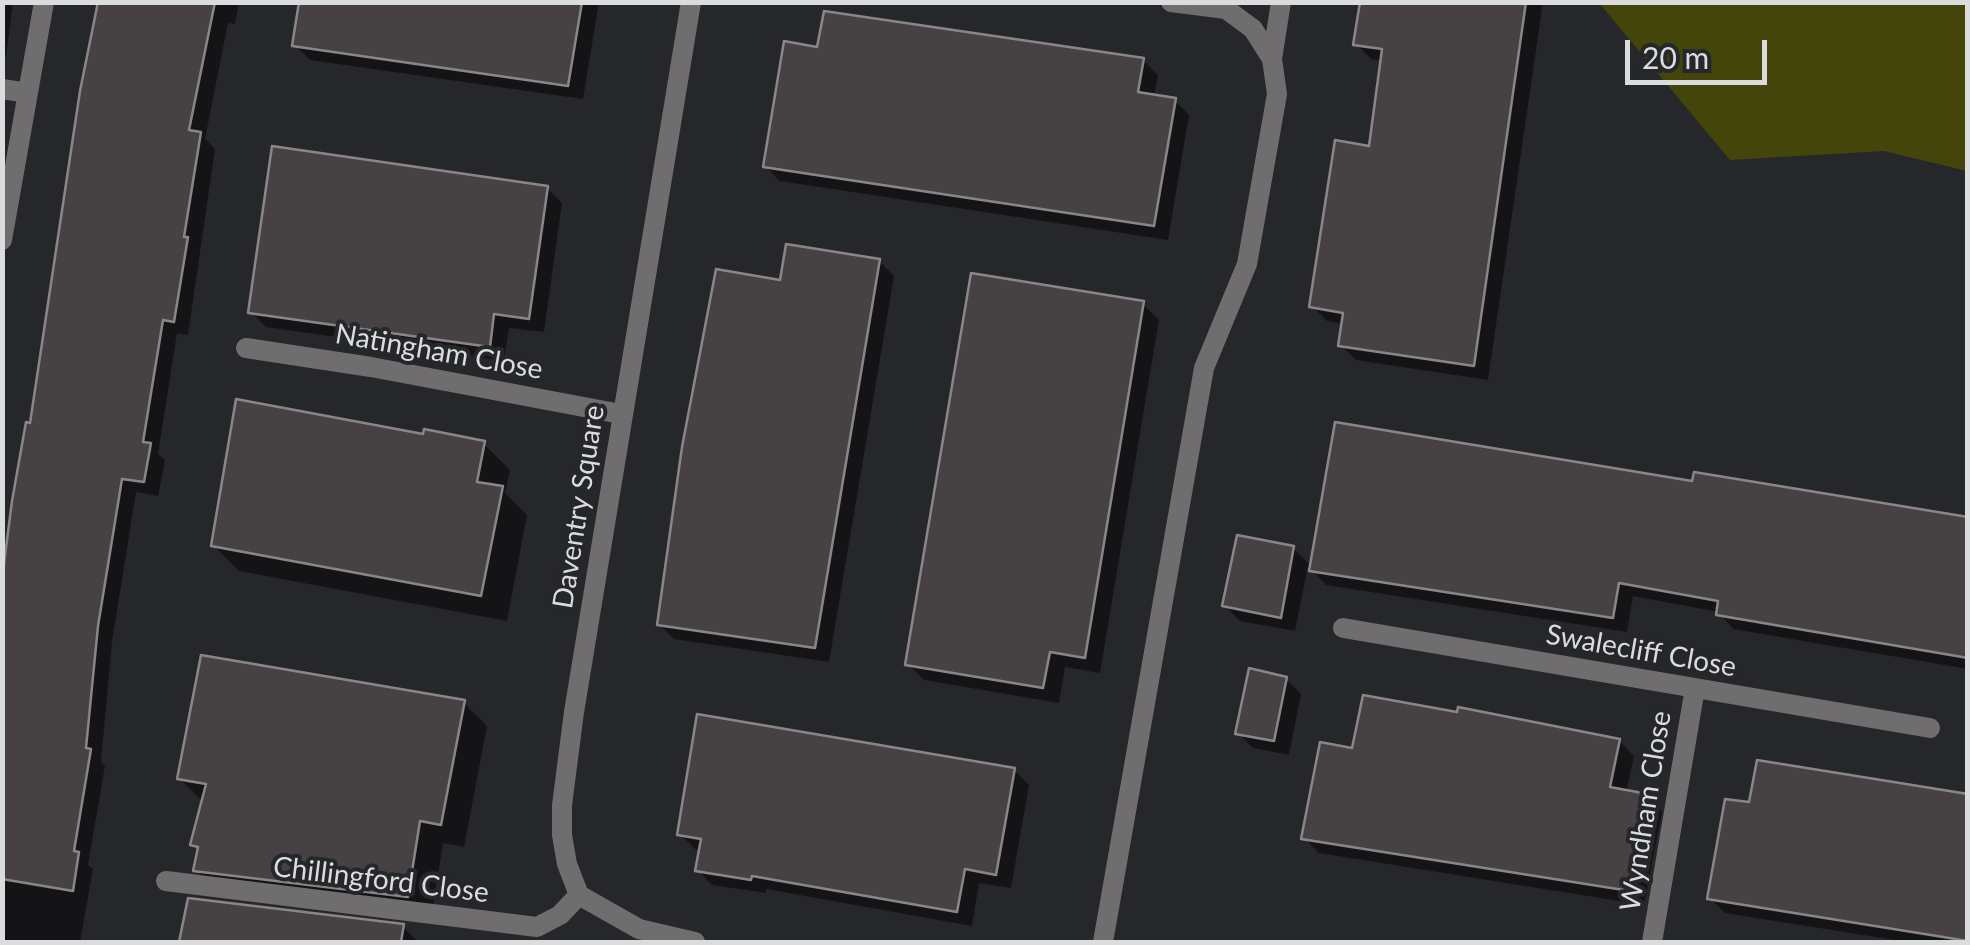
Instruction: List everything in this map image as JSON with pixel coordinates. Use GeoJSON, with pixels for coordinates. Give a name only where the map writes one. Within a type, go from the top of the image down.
{"type":"FeatureCollection","features":[{"type":"Feature","properties":{"kind":"street"},"geometry":{"type":"LineString","coordinates":[[2,240],[44,2]]}},
{"type":"Feature","properties":{"kind":"street","name":"Daventry Square"},"geometry":{"type":"LineString","coordinates":[[579,894],[567,864],[562,805],[621,414],[691,2]]}},
{"type":"Feature","properties":{"kind":"street"},"geometry":{"type":"LineString","coordinates":[[1171,2],[1226,9],[1253,30],[1272,58]]}},
{"type":"Feature","properties":{"kind":"street"},"geometry":{"type":"LineString","coordinates":[[1103,942],[1204,368],[1247,264],[1266,168],[1277,94],[1272,58],[1282,2]]}},
{"type":"Feature","properties":{"kind":"street"},"geometry":{"type":"LineString","coordinates":[[2,89],[28,93]]}},
{"type":"Feature","properties":{"kind":"street","name":"Natingham Close"},"geometry":{"type":"LineString","coordinates":[[246,348],[621,414]]}},
{"type":"Feature","properties":{"kind":"street","name":"Swalecliff Close"},"geometry":{"type":"LineString","coordinates":[[1343,628],[1930,728]]}},
{"type":"Feature","properties":{"kind":"street","name":"Wyndham Close"},"geometry":{"type":"LineString","coordinates":[[1652,942],[1694,688]]}},
{"type":"Feature","properties":{"kind":"street","name":"Chillingford Close"},"geometry":{"type":"LineString","coordinates":[[166,881],[537,927],[560,915],[579,894]]}},
{"type":"Feature","properties":{"kind":"street"},"geometry":{"type":"LineString","coordinates":[[579,894],[639,928],[695,942]]}},
{"type":"Feature","properties":{"kind":"shaded area"},"geometry":{"type":"Polygon","coordinates":[[[1599,3],[1967,3],[1967,171],[1884,151],[1730,160],[1599,3]]]}},
{"type":"Feature","properties":{"kind":"building"},"geometry":{"type":"Polygon","coordinates":[[[98,2],[215,2],[189,130],[201,132],[184,237],[188,237],[174,322],[163,320],[143,442],[151,443],[144,482],[122,479],[98,626],[86,748],[91,749],[74,851],[79,852],[73,891],[2,879],[2,579],[26,422],[30,423],[80,91],[98,2]]]}},
{"type":"Feature","properties":{"kind":"building"},"geometry":{"type":"Polygon","coordinates":[[[299,2],[582,2],[568,86],[292,46],[299,2]]]}},
{"type":"Feature","properties":{"kind":"building"},"geometry":{"type":"Polygon","coordinates":[[[1360,2],[1526,2],[1474,366],[1338,346],[1343,313],[1309,307],[1335,140],[1369,146],[1382,49],[1353,45],[1360,2]]]}},
{"type":"Feature","properties":{"kind":"building"},"geometry":{"type":"Polygon","coordinates":[[[824,11],[1144,58],[1138,92],[1176,98],[1154,226],[763,167],[784,41],[817,47],[824,11]]]}},
{"type":"Feature","properties":{"kind":"building"},"geometry":{"type":"Polygon","coordinates":[[[272,146],[548,186],[529,319],[494,314],[490,347],[248,313],[272,146]]]}},
{"type":"Feature","properties":{"kind":"building"},"geometry":{"type":"Polygon","coordinates":[[[786,244],[880,259],[815,648],[657,625],[682,447],[716,269],[780,280],[786,244]]]}},
{"type":"Feature","properties":{"kind":"building"},"geometry":{"type":"Polygon","coordinates":[[[971,273],[1144,301],[1085,658],[1050,652],[1043,688],[905,665],[971,273]]]}},
{"type":"Feature","properties":{"kind":"building"},"geometry":{"type":"Polygon","coordinates":[[[236,399],[423,434],[424,429],[485,441],[477,482],[503,486],[481,596],[211,546],[236,399]]]}},
{"type":"Feature","properties":{"kind":"building"},"geometry":{"type":"Polygon","coordinates":[[[1335,422],[1692,481],[1694,472],[1968,517],[1968,658],[1716,615],[1718,601],[1619,583],[1613,618],[1309,571],[1335,422]]]}},
{"type":"Feature","properties":{"kind":"building"},"geometry":{"type":"Polygon","coordinates":[[[1237,535],[1294,546],[1281,618],[1222,606],[1237,535]]]}},
{"type":"Feature","properties":{"kind":"building"},"geometry":{"type":"Polygon","coordinates":[[[201,655],[465,700],[441,825],[420,821],[408,897],[193,871],[198,847],[190,845],[206,784],[177,779],[201,655]]]}},
{"type":"Feature","properties":{"kind":"building"},"geometry":{"type":"Polygon","coordinates":[[[1249,668],[1287,677],[1274,741],[1235,734],[1249,668]]]}},
{"type":"Feature","properties":{"kind":"building"},"geometry":{"type":"Polygon","coordinates":[[[1363,695],[1457,712],[1458,707],[1620,739],[1610,787],[1648,794],[1630,891],[1301,839],[1320,742],[1352,748],[1363,695]]]}},
{"type":"Feature","properties":{"kind":"building"},"geometry":{"type":"Polygon","coordinates":[[[697,714],[1015,768],[996,875],[965,869],[957,912],[752,876],[751,880],[695,871],[701,839],[677,835],[697,714]]]}},
{"type":"Feature","properties":{"kind":"building"},"geometry":{"type":"Polygon","coordinates":[[[1757,760],[1968,794],[1968,941],[1707,899],[1725,799],[1749,802],[1757,760]]]}},
{"type":"Feature","properties":{"kind":"building"},"geometry":{"type":"Polygon","coordinates":[[[188,898],[404,924],[401,942],[179,942],[188,898]]]}}]}
